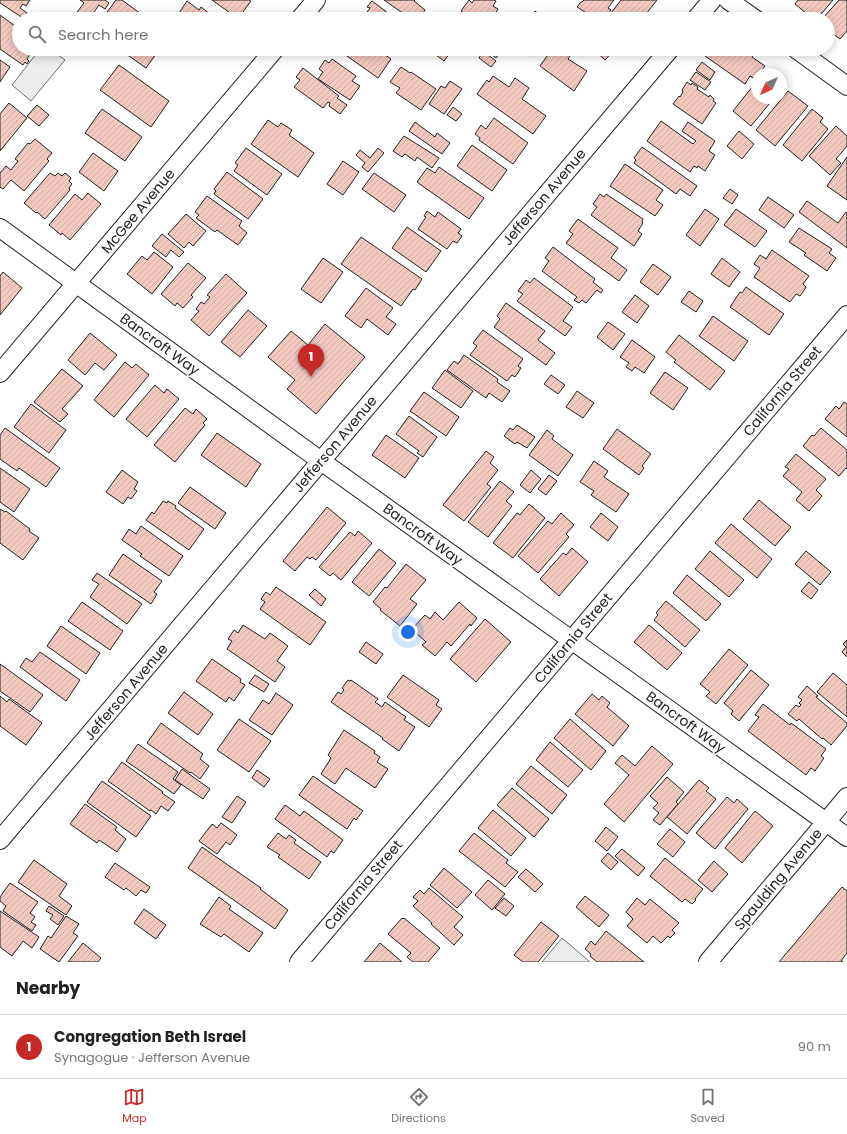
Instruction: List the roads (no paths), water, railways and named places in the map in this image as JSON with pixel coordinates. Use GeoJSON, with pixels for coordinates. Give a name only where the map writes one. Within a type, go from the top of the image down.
{"type":"FeatureCollection","features":[{"type":"Feature","properties":{"kind":"street"},"geometry":{"type":"LineString","coordinates":[[306,12],[316,0]]}},
{"type":"Feature","properties":{"kind":"street"},"geometry":{"type":"LineString","coordinates":[[702,12],[712,0]]}},
{"type":"Feature","properties":{"kind":"street"},"geometry":{"type":"LineString","coordinates":[[728,0],[745,12]]}},
{"type":"Feature","properties":{"kind":"street","name":"McGee Avenue"},"geometry":{"type":"LineString","coordinates":[[0,373],[269,56]]}},
{"type":"Feature","properties":{"kind":"street","name":"Jefferson Avenue"},"geometry":{"type":"LineString","coordinates":[[0,840],[664,56]]}},
{"type":"Feature","properties":{"kind":"street"},"geometry":{"type":"LineString","coordinates":[[806,56],[847,86]]}},
{"type":"Feature","properties":{"kind":"street","name":"Bancroft Way"},"geometry":{"type":"LineString","coordinates":[[0,228],[321,461],[847,837]]}},
{"type":"Feature","properties":{"kind":"street","name":"California Street"},"geometry":{"type":"LineString","coordinates":[[299,962],[847,314]]}},
{"type":"Feature","properties":{"kind":"street","name":"Spaulding Avenue"},"geometry":{"type":"LineString","coordinates":[[708,962],[847,797]]}},
{"type":"Feature","properties":{"kind":"place","name":"Congregation Beth Israel"},"geometry":{"type":"Point","coordinates":[311,377]}}]}
